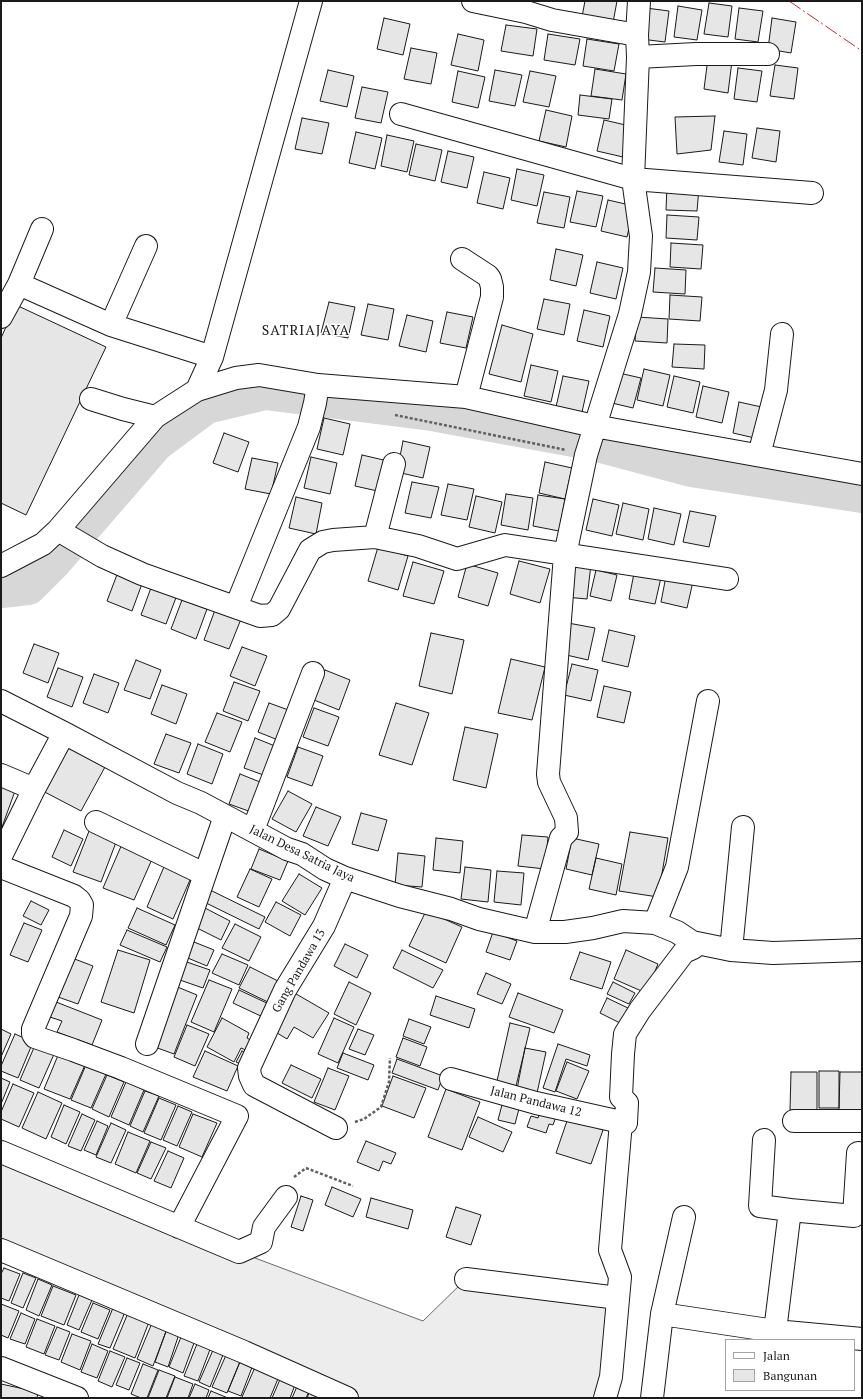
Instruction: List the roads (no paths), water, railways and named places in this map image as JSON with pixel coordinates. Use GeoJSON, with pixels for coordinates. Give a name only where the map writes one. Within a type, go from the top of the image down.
{"type":"FeatureCollection","features":[{"type":"Feature","properties":{"kind":"street"},"geometry":{"type":"LineString","coordinates":[[197,390],[212,357],[311,1]]}},
{"type":"Feature","properties":{"kind":"street"},"geometry":{"type":"LineString","coordinates":[[473,1],[526,12],[552,20],[637,35]]}},
{"type":"Feature","properties":{"kind":"street"},"geometry":{"type":"LineString","coordinates":[[535,932],[562,838],[567,832],[566,818],[549,782],[548,774],[565,555],[586,455],[630,314],[639,272],[641,236],[633,179],[639,1]]}},
{"type":"Feature","properties":{"kind":"street"},"geometry":{"type":"LineString","coordinates":[[638,57],[696,54],[768,54]]}},
{"type":"Feature","properties":{"kind":"street"},"geometry":{"type":"LineString","coordinates":[[401,114],[633,179],[812,193]]}},
{"type":"Feature","properties":{"kind":"street"},"geometry":{"type":"LineString","coordinates":[[1,317],[19,284],[42,229]]}},
{"type":"Feature","properties":{"kind":"street"},"geometry":{"type":"LineString","coordinates":[[111,325],[146,246]]}},
{"type":"Feature","properties":{"kind":"street"},"geometry":{"type":"LineString","coordinates":[[462,259],[488,276],[492,287],[492,297],[466,397]]}},
{"type":"Feature","properties":{"kind":"street"},"geometry":{"type":"LineString","coordinates":[[19,284],[111,325],[212,357]]}},
{"type":"Feature","properties":{"kind":"street"},"geometry":{"type":"LineString","coordinates":[[759,455],[776,390],[782,334]]}},
{"type":"Feature","properties":{"kind":"street"},"geometry":{"type":"LineString","coordinates":[[1,566],[43,544],[58,530],[155,417],[197,390],[236,378],[259,375],[318,385],[466,397],[594,426],[862,474]]}},
{"type":"Feature","properties":{"kind":"street"},"geometry":{"type":"LineString","coordinates":[[236,607],[309,427],[318,385]]}},
{"type":"Feature","properties":{"kind":"street"},"geometry":{"type":"LineString","coordinates":[[91,399],[155,417]]}},
{"type":"Feature","properties":{"kind":"street"},"geometry":{"type":"LineString","coordinates":[[375,537],[394,464]]}},
{"type":"Feature","properties":{"kind":"street"},"geometry":{"type":"LineString","coordinates":[[58,530],[102,556],[142,574],[260,616],[272,615],[279,609],[310,550],[323,542],[375,537],[418,546],[457,559],[505,545],[727,579]]}},
{"type":"Feature","properties":{"kind":"street"},"geometry":{"type":"LineString","coordinates":[[253,830],[314,673]]}},
{"type":"Feature","properties":{"kind":"street","name":"Jalan Desa Satria Jaya"},"geometry":{"type":"LineString","coordinates":[[1,701],[177,793],[201,803],[287,849],[302,854],[326,869],[345,878],[407,898],[451,909],[479,919],[535,932],[565,932],[593,928],[623,921],[655,923],[677,932],[692,942]]}},
{"type":"Feature","properties":{"kind":"street"},"geometry":{"type":"LineString","coordinates":[[655,923],[677,867],[708,701]]}},
{"type":"Feature","properties":{"kind":"street"},"geometry":{"type":"LineString","coordinates":[[1,856],[64,733]]}},
{"type":"Feature","properties":{"kind":"street"},"geometry":{"type":"LineString","coordinates":[[1,775],[34,789]]}},
{"type":"Feature","properties":{"kind":"street"},"geometry":{"type":"LineString","coordinates":[[147,1044],[225,816]]}},
{"type":"Feature","properties":{"kind":"street"},"geometry":{"type":"LineString","coordinates":[[96,822],[204,874]]}},
{"type":"Feature","properties":{"kind":"street"},"geometry":{"type":"LineString","coordinates":[[731,950],[743,827]]}},
{"type":"Feature","properties":{"kind":"street"},"geometry":{"type":"LineString","coordinates":[[1,867],[74,896],[82,905],[80,916],[33,1029],[33,1034],[35,1037],[121,1068],[237,1116],[179,1227]]}},
{"type":"Feature","properties":{"kind":"street","name":"Gang Pandawa 13"},"geometry":{"type":"LineString","coordinates":[[336,1128],[254,1085],[250,1076],[250,1064],[285,990],[324,926],[345,878]]}},
{"type":"Feature","properties":{"kind":"street"},"geometry":{"type":"LineString","coordinates":[[605,1398],[611,1377],[620,1278],[610,1250],[621,1122],[626,1123],[627,1103],[621,1097],[623,1054],[626,1034],[640,1010],[684,952],[693,948],[692,942],[731,950],[773,953],[862,950]]}},
{"type":"Feature","properties":{"kind":"street","name":"Jalan Pandawa 12"},"geometry":{"type":"LineString","coordinates":[[451,1080],[536,1103],[621,1122]]}},
{"type":"Feature","properties":{"kind":"street"},"geometry":{"type":"LineString","coordinates":[[794,1121],[862,1121]]}},
{"type":"Feature","properties":{"kind":"street"},"geometry":{"type":"LineString","coordinates":[[764,1140],[760,1206],[854,1216],[858,1153]]}},
{"type":"Feature","properties":{"kind":"street"},"geometry":{"type":"LineString","coordinates":[[1,1152],[239,1252],[261,1242],[264,1227],[286,1197]]}},
{"type":"Feature","properties":{"kind":"street"},"geometry":{"type":"LineString","coordinates":[[775,1331],[790,1210]]}},
{"type":"Feature","properties":{"kind":"street"},"geometry":{"type":"LineString","coordinates":[[652,1398],[662,1314],[684,1217]]}},
{"type":"Feature","properties":{"kind":"street"},"geometry":{"type":"LineString","coordinates":[[1,1250],[250,1354],[347,1398]]}},
{"type":"Feature","properties":{"kind":"street"},"geometry":{"type":"LineString","coordinates":[[466,1279],[618,1298]]}},
{"type":"Feature","properties":{"kind":"street"},"geometry":{"type":"LineString","coordinates":[[662,1314],[775,1331],[862,1339]]}},
{"type":"Feature","properties":{"kind":"street"},"geometry":{"type":"LineString","coordinates":[[1,1368],[56,1394],[77,1398]]}},
{"type":"Feature","properties":{"kind":"waterway"},"geometry":{"type":"LineString","coordinates":[[1,589],[28,586],[53,561],[155,443],[206,405],[265,391],[432,412],[590,441],[691,468],[862,494]]}},
{"type":"Feature","properties":{"kind":"district","name":"SATRIAJAYA"},"geometry":{"type":"Point","coordinates":[306,331]}}]}
